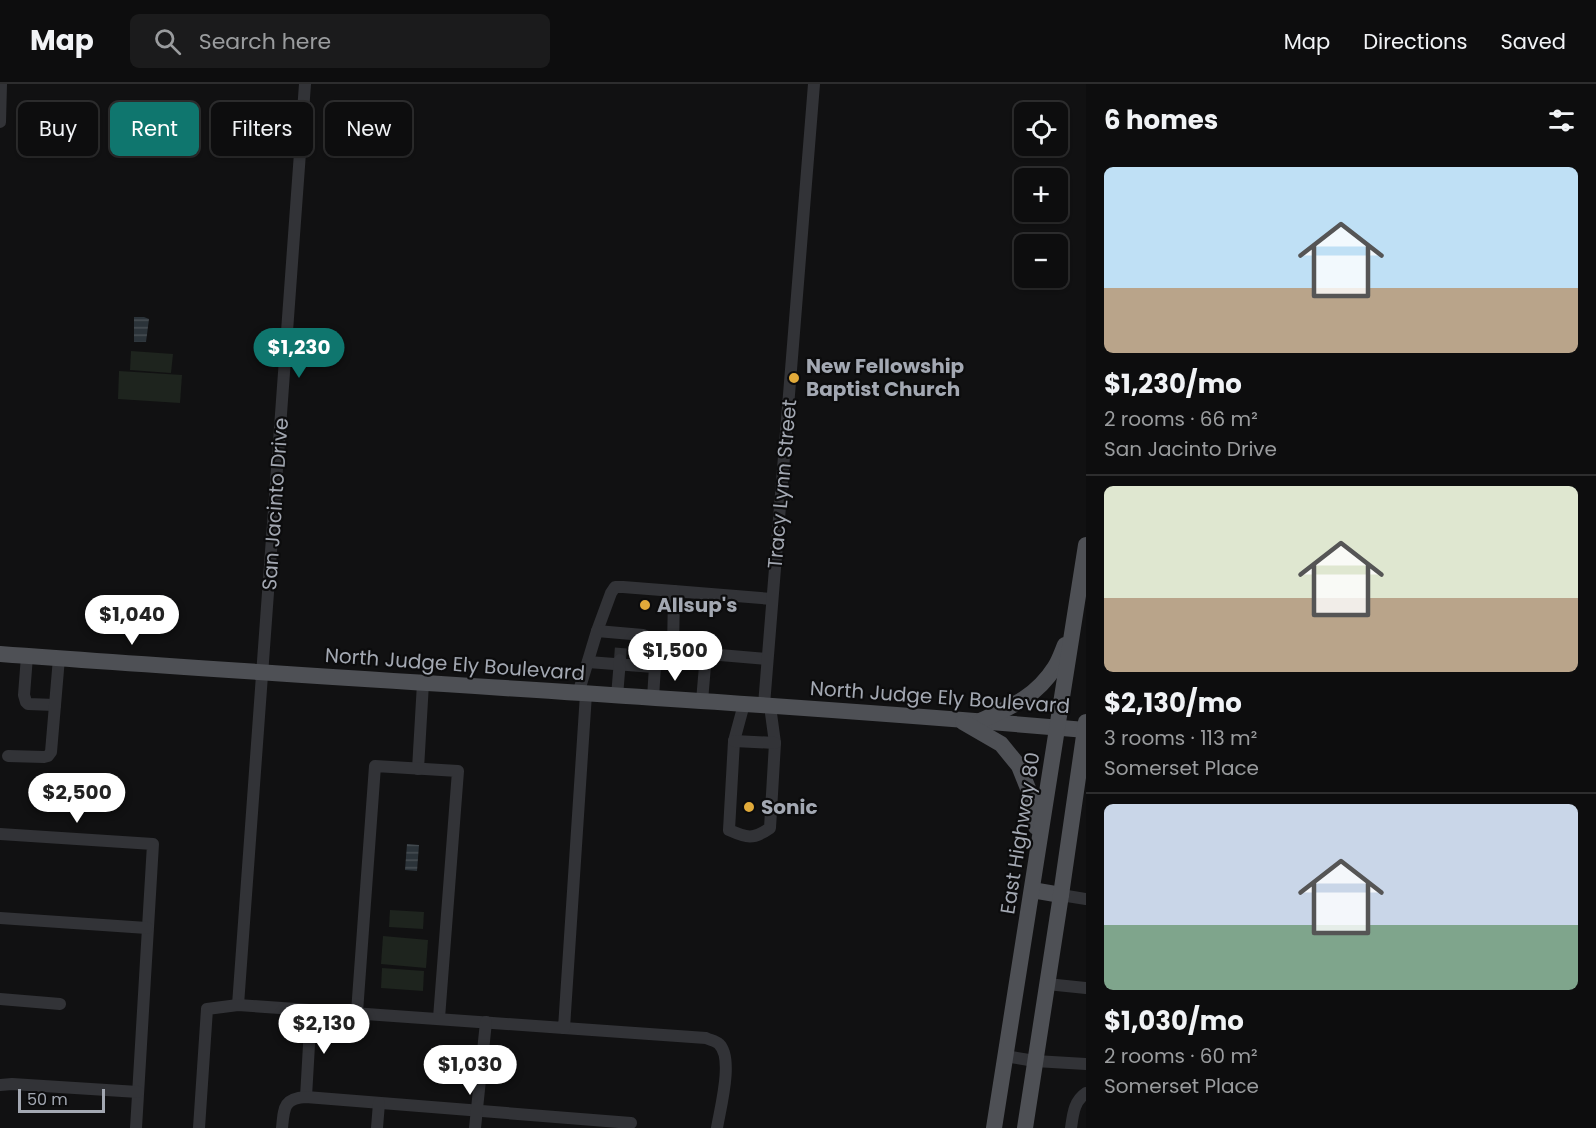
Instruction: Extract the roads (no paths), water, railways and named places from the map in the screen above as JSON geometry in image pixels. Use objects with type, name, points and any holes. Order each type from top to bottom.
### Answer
[{"type":"main road","name":"East Highway 80","points":[[994,1128],[1086,545]]},
{"type":"main road","points":[[978,721],[1015,705],[1035,692],[1055,666],[1074,625]]},
{"type":"main road","name":"North Judge Ely Boulevard","points":[[0,654],[767,705],[1058,727],[1086,727]]},
{"type":"main road","points":[[960,720],[1001,744],[1019,766],[1033,801],[1039,849]]},
{"type":"main road","points":[[1025,1128],[1086,727]]},
{"type":"main road","points":[[1069,840],[1086,797]]},
{"type":"main road","points":[[1032,891],[1061,896]]},
{"type":"street","points":[[0,122],[1,84]]},
{"type":"street","name":"San Jacinto Drive","points":[[238,1005],[305,84]]},
{"type":"street","name":"Tracy Lynn Street","points":[[734,741],[729,830],[746,838],[758,836],[770,828],[775,743],[767,705],[767,659],[814,84]]},
{"type":"street","points":[[564,1028],[582,694],[588,662],[611,592],[615,587],[623,587],[772,599]]},
{"type":"street","points":[[673,651],[674,591]]},
{"type":"street","points":[[597,631],[621,640],[643,635],[650,638],[656,651],[653,698]]},
{"type":"street","points":[[656,651],[767,659]]},
{"type":"street","points":[[702,701],[706,654]]},
{"type":"street","points":[[27,656],[24,695],[26,702],[55,705]]},
{"type":"street","points":[[8,756],[35,758],[48,756],[51,752],[59,658]]},
{"type":"street","points":[[588,662],[619,662],[654,667]]},
{"type":"street","points":[[617,696],[619,662]]},
{"type":"street","points":[[418,769],[423,683]]},
{"type":"street","points":[[744,704],[734,741],[775,743]]},
{"type":"street","points":[[357,1012],[375,766],[458,771],[439,1018]]},
{"type":"street","points":[[0,834],[153,844],[136,1128]]},
{"type":"street","points":[[1061,896],[1086,899]]},
{"type":"street","points":[[0,918],[147,928]]},
{"type":"street","points":[[1047,984],[1086,988]]},
{"type":"street","points":[[0,999],[60,1004]]},
{"type":"street","points":[[199,1128],[207,1010],[238,1005],[706,1038],[719,1043],[725,1053],[727,1066],[717,1128]]},
{"type":"street","points":[[306,1097],[311,1010]]},
{"type":"street","points":[[476,1128],[486,1022]]},
{"type":"street","points":[[1005,1056],[1035,1061],[1086,1064]]},
{"type":"street","points":[[0,1085],[138,1092]]},
{"type":"street","points":[[282,1128],[284,1108],[288,1102],[297,1097],[631,1123]]},
{"type":"street","points":[[1071,1128],[1073,1109],[1084,1098]]},
{"type":"street","points":[[377,1128],[379,1103]]},
{"type":"tunnel","points":[[620,660],[621,646]]},
{"type":"place","name":"New Fellowship Baptist Church","points":[[794,378]]},
{"type":"place","name":"Allsup's","points":[[645,605]]},
{"type":"place","name":"Sonic","points":[[749,807]]}]
